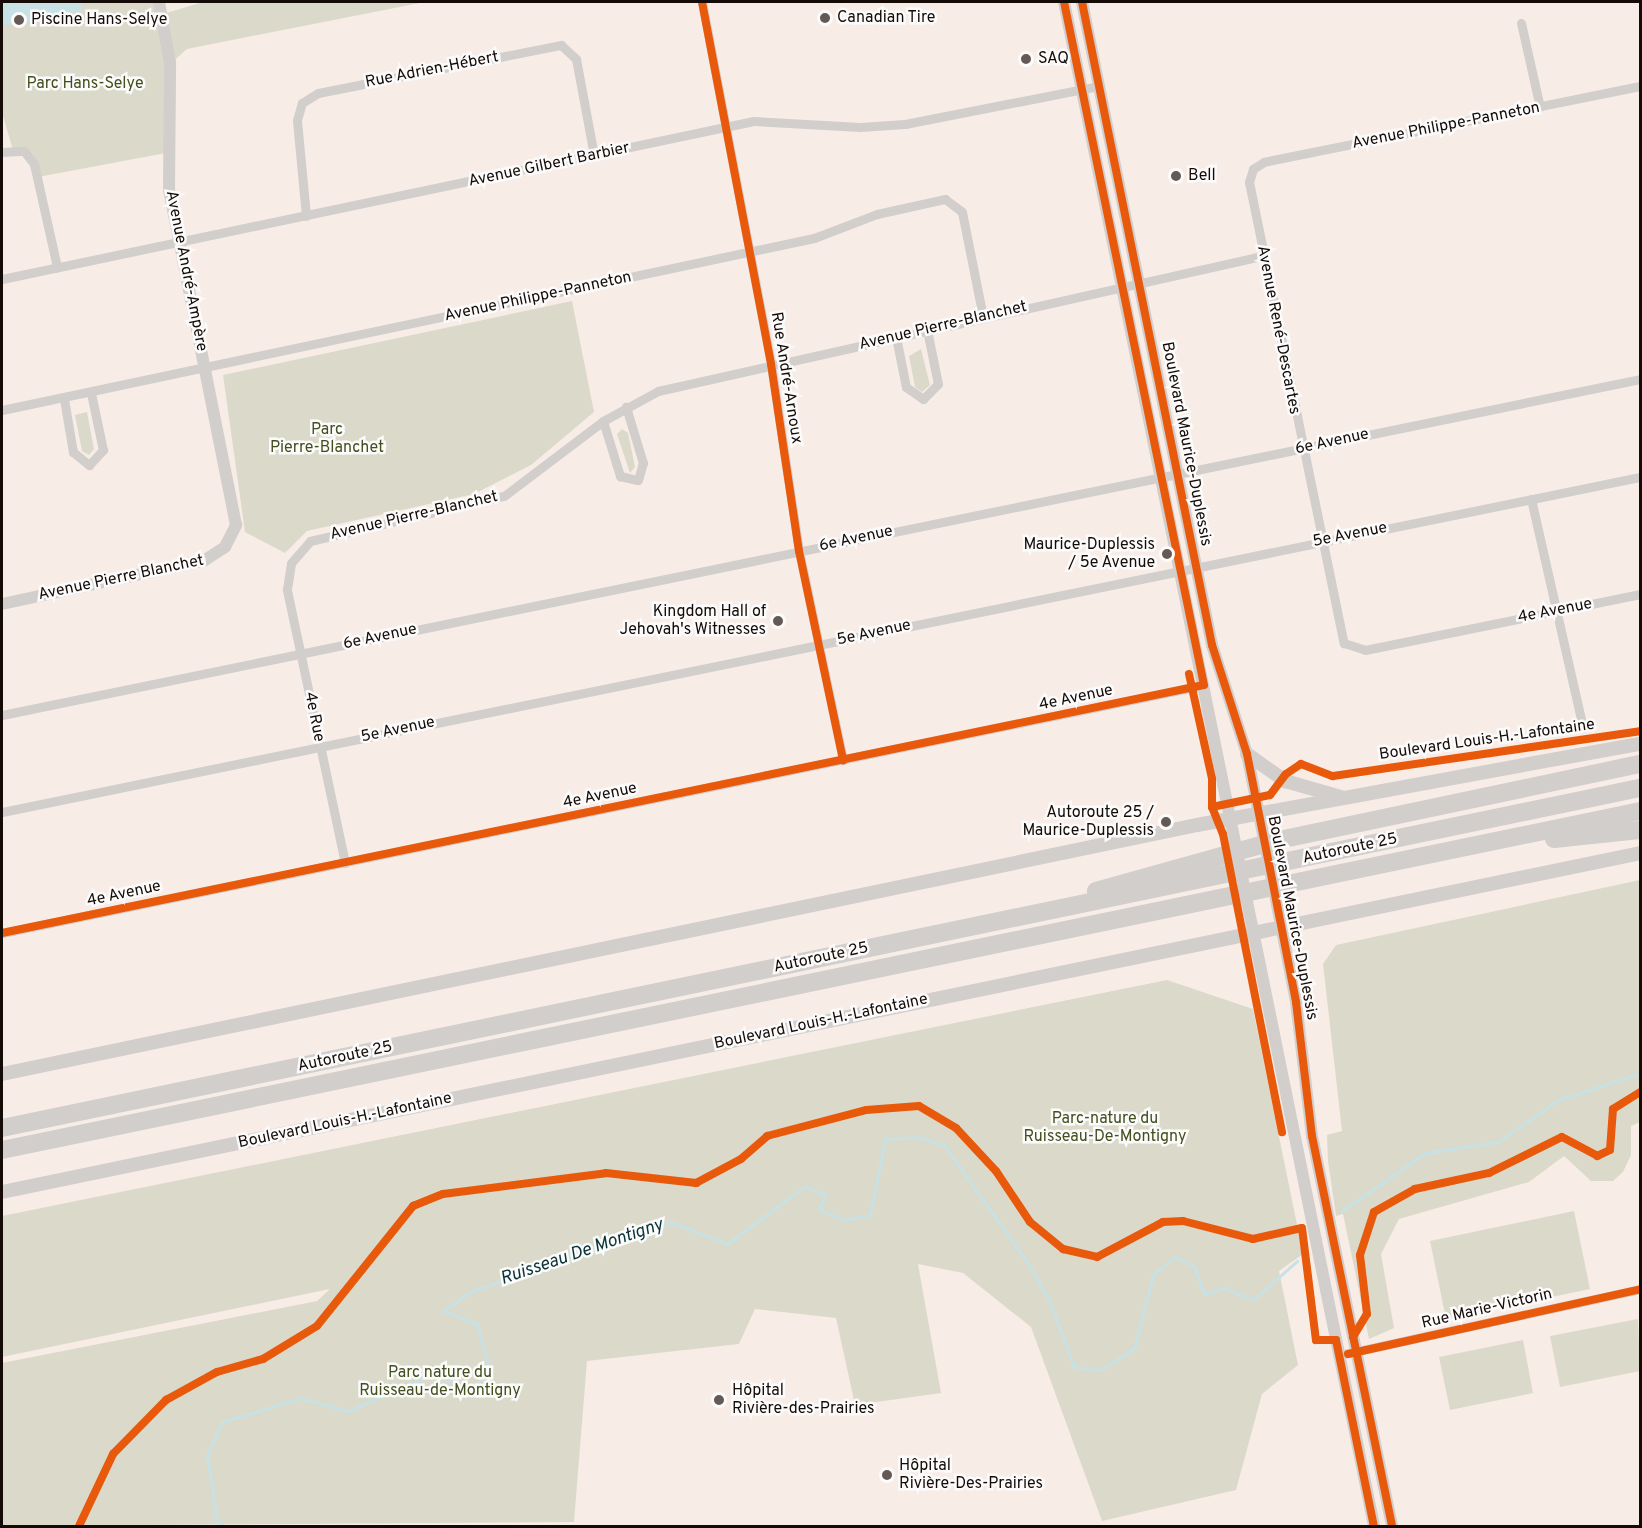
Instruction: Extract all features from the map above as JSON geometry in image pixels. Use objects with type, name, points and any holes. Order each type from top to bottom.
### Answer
[{"type":"highway","points":[[1026,915],[1213,856],[1641,764]]},
{"type":"highway","name":"Autoroute 25","points":[[2,1128],[1641,788]]},
{"type":"highway","name":"Autoroute 25","points":[[2,1150],[1641,811]]},
{"type":"highway","points":[[1466,847],[1641,831]]},
{"type":"main road","name":"Boulevard Louis-H.-Lafontaine","points":[[2,1074],[1258,813],[1641,744]]},
{"type":"main road","points":[[1246,754],[1285,781],[1343,797]]},
{"type":"main road","name":"Boulevard Louis-H.-Lafontaine","points":[[2,1192],[1641,853]]},
{"type":"street","name":"Avenue André-Ampère","points":[[159,2],[170,63],[169,190],[235,510],[232,538]]},
{"type":"street","name":"Rue André-Arnoux","points":[[702,2],[771,364],[799,551],[843,760]]},
{"type":"street","name":"Boulevard Maurice-Duplessis","points":[[1064,2],[1374,1527]]},
{"type":"street","name":"Boulevard Maurice-Duplessis","points":[[1082,2],[1212,645],[1246,754],[1282,927],[1312,1136],[1392,1527]]},
{"type":"street","points":[[1521,23],[1539,107]]},
{"type":"street","name":"Rue Adrien-Hébert","points":[[306,216],[298,111],[309,97],[329,91],[561,45],[576,59],[594,155]]},
{"type":"street","name":"Avenue Gilbert Barbier","points":[[2,279],[726,128],[780,119],[860,128],[905,124],[1099,86]]},
{"type":"street","name":"Avenue Philippe-Panneton","points":[[1252,169],[1641,86]]},
{"type":"street","points":[[2,152],[24,151],[34,164],[57,267]]},
{"type":"street","name":"Avenue René-Descartes","points":[[1252,169],[1249,182],[1262,256],[1340,635],[1350,648],[1365,650]]},
{"type":"street","name":"Avenue Philippe-Panneton","points":[[2,410],[64,399],[205,366],[814,238],[877,214],[953,201],[962,212],[982,316]]},
{"type":"street","name":"Avenue Pierre-Blanchet","points":[[288,572],[302,547],[319,538],[504,496],[603,421],[658,391],[982,316],[1262,256]]},
{"type":"street","points":[[896,337],[906,387],[923,399],[938,384],[927,330]]},
{"type":"street","name":"6e Avenue","points":[[2,715],[1641,379]]},
{"type":"street","points":[[64,399],[74,452],[89,465],[103,450],[91,393]]},
{"type":"street","points":[[603,421],[620,476],[638,480],[643,463],[627,407]]},
{"type":"street","name":"5e Avenue","points":[[2,812],[1641,477]]},
{"type":"street","points":[[1531,499],[1583,728]]},
{"type":"street","name":"Avenue Pierre Blanchet","points":[[2,604],[205,560],[218,556],[232,538]]},
{"type":"street","name":"4e Rue","points":[[288,572],[301,653],[345,862]]},
{"type":"street","name":"4e Avenue","points":[[1365,650],[1641,594]]},
{"type":"street","name":"4e Avenue","points":[[2,933],[1204,685]]},
{"type":"street","name":"Rue Marie-Victorin","points":[[1340,1355],[1641,1289]]},
{"type":"green space","name":"Parc Hans-Selye","points":[[2,2],[159,2],[163,14],[203,2],[425,2],[187,49],[170,64],[166,153],[38,177],[30,156],[13,150],[2,113]]},
{"type":"green space","name":"Parc Pierre-Blanchet","points":[[572,301],[594,412],[531,465],[474,494],[307,531],[285,553],[245,532],[223,375]]},
{"type":"green space","points":[[921,349],[930,385],[922,392],[915,387],[909,356]]},
{"type":"green space","points":[[87,412],[94,449],[89,455],[82,451],[75,415]]},
{"type":"green space","points":[[622,429],[628,433],[635,467],[630,473],[617,434]]},
{"type":"green space","points":[[1640,880],[1640,1122],[1631,1126],[1631,1155],[1623,1172],[1613,1181],[1591,1181],[1564,1156],[1529,1182],[1399,1219],[1381,1254],[1394,1328],[1369,1339],[1343,1214],[1336,1216],[1328,1161],[1327,1135],[1342,1131],[1323,964],[1336,945]]},
{"type":"green space","name":"Parc nature du Ruisseau-de-Montigny","points":[[1167,980],[1253,1009],[1303,1254],[1279,1271],[1298,1365],[1262,1394],[1236,1490],[1102,1521],[1031,1327],[963,1273],[918,1264],[941,1393],[855,1405],[836,1318],[755,1309],[739,1344],[587,1361],[574,1522],[2,1526],[2,1363],[317,1301],[330,1289],[2,1357],[2,1216]]},
{"type":"green space","points":[[1574,1211],[1590,1289],[1446,1319],[1430,1241]]},
{"type":"green space","points":[[1638,1319],[1640,1371],[1560,1387],[1550,1336]]},
{"type":"green space","points":[[1523,1340],[1533,1393],[1450,1410],[1439,1357]]},
{"type":"water","name":"Piscine Hans-Selye","points":[[2,2],[81,2],[83,10],[4,26]]},
{"type":"waterway","name":"Ruisseau De Montigny","points":[[1640,928],[1640,935]]},
{"type":"waterway","name":"Ruisseau De Montigny","points":[[1342,1211],[1425,1153],[1498,1142],[1558,1100],[1640,1073]]},
{"type":"waterway","name":"Ruisseau De Montigny","points":[[223,1526],[217,1521],[207,1456],[222,1422],[301,1398],[348,1411],[433,1374],[475,1390],[488,1364],[477,1324],[443,1311],[470,1292],[671,1222],[727,1244],[805,1186],[825,1195],[819,1209],[844,1220],[870,1215],[885,1139],[919,1137],[944,1145],[1028,1263],[1050,1302],[1074,1367],[1100,1370],[1134,1349],[1153,1275],[1175,1257],[1194,1266],[1204,1294],[1224,1288],[1253,1300],[1297,1261]]},
{"type":"cycle path","points":[[702,2],[771,364],[799,551],[843,760]]},
{"type":"cycle path","points":[[2,933],[1204,685],[1064,2]]},
{"type":"cycle path","points":[[1082,2],[1212,645],[1247,754],[1296,1002],[1312,1136],[1392,1526]]},
{"type":"cycle path","points":[[1189,674],[1212,779],[1212,807],[1223,834],[1282,1132]]},
{"type":"cycle path","points":[[1212,807],[1270,795],[1286,774],[1301,764],[1333,776],[1640,731]]},
{"type":"cycle path","points":[[1353,1337],[1367,1314],[1360,1255],[1374,1212],[1415,1189],[1489,1173],[1562,1137],[1597,1156],[1610,1150],[1613,1109],[1640,1092]]},
{"type":"cycle path","points":[[79,1526],[113,1454],[166,1400],[217,1372],[263,1359],[317,1326],[413,1206],[443,1194],[606,1173],[696,1183],[741,1159],[767,1136],[866,1110],[919,1106],[956,1128],[996,1171],[1030,1222],[1063,1249],[1097,1257],[1163,1222],[1183,1221],[1253,1239],[1302,1228],[1316,1340],[1336,1340],[1374,1526]]},
{"type":"cycle path","points":[[1348,1354],[1640,1289]]},
{"type":"place","name":"Canadian Tire","points":[[825,18]]},
{"type":"place","name":"Piscine Hans-Selye","points":[[19,20]]},
{"type":"place","name":"SAQ","points":[[1026,59]]},
{"type":"place","name":"Bell","points":[[1176,176]]},
{"type":"place","name":"Maurice-Duplessis / 5e Avenue","points":[[1167,554]]},
{"type":"place","name":"Kingdom Hall of Jehovah's Witnesses","points":[[778,621]]},
{"type":"place","name":"Autoroute 25 / Maurice-Duplessis","points":[[1166,822]]},
{"type":"place","name":"Hôpital Rivière-des-Prairies","points":[[719,1400]]},
{"type":"place","name":"Hôpital Rivière-Des-Prairies","points":[[887,1475]]},
{"type":"park label","name":"Parc-nature du Ruisseau-De-Montigny","points":[[1105,1128]]}]
